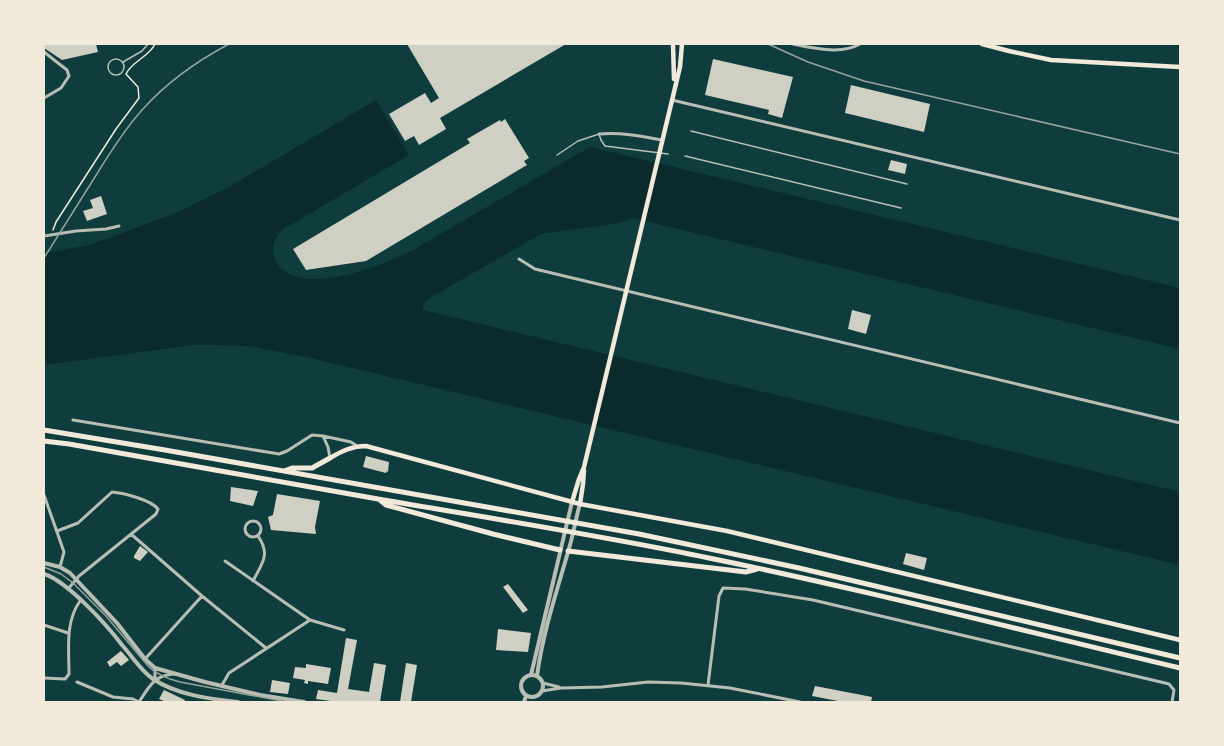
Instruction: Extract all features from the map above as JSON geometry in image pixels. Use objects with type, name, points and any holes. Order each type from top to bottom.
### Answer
[{"type":"highway","points":[[44,430],[639,534],[750,557],[1180,658]]},
{"type":"highway","points":[[44,441],[638,544],[759,568],[1180,668]]},
{"type":"highway","points":[[284,471],[292,468],[312,468],[330,458]]},
{"type":"highway","points":[[378,499],[386,505],[560,550]]},
{"type":"highway","points":[[568,551],[747,572],[759,568]]},
{"type":"main road","points":[[572,502],[584,467],[672,100],[673,44]]},
{"type":"main road","points":[[673,93],[681,62],[682,44]]},
{"type":"main road","points":[[982,44],[1051,60],[1180,67]]},
{"type":"main road","points":[[330,458],[342,451],[357,446],[366,446],[580,504],[727,531],[1180,640]]},
{"type":"main road","points":[[580,504],[584,484],[584,467]]},
{"type":"street","points":[[793,44],[812,48],[843,49],[860,44]]},
{"type":"street","points":[[44,52],[67,70],[69,75],[61,88],[44,98]]},
{"type":"street","points":[[672,100],[1180,220]]},
{"type":"street","points":[[599,134],[625,134],[663,140]]},
{"type":"street","points":[[44,236],[119,226]]},
{"type":"street","points":[[519,259],[535,269],[1180,423]]},
{"type":"street","points":[[73,420],[279,454],[312,435],[351,442],[357,446]]},
{"type":"street","points":[[323,436],[330,458]]},
{"type":"street","points":[[57,531],[78,523],[112,492],[155,504],[158,509],[156,514],[68,589]]},
{"type":"street","points":[[44,495],[64,552],[60,567]]},
{"type":"street","points":[[531,675],[572,502]]},
{"type":"street","points":[[537,676],[542,648],[580,504]]},
{"type":"street","points":[[254,521],[258,523],[261,530],[258,536],[248,536],[245,531],[247,524],[254,521]]},
{"type":"street","points":[[131,534],[266,648]]},
{"type":"street","points":[[253,581],[266,552],[258,536]]},
{"type":"street","points":[[560,550],[568,551]]},
{"type":"street","points":[[225,561],[310,620],[344,630]]},
{"type":"street","points":[[44,563],[60,567],[70,573],[117,623],[154,668],[260,695],[304,702]]},
{"type":"street","points":[[44,574],[68,589],[101,619],[141,669],[154,680],[180,691],[222,701],[238,702]]},
{"type":"street","points":[[708,685],[718,596],[723,588],[745,589],[813,600],[1165,683],[1172,687],[1172,702]]},
{"type":"street","points":[[145,659],[202,596]]},
{"type":"street","points":[[44,678],[65,679],[68,677],[68,633],[70,622],[80,601]]},
{"type":"street","points":[[222,686],[229,673],[310,620]]},
{"type":"street","points":[[44,626],[68,633]]},
{"type":"street","points":[[154,668],[154,680]]},
{"type":"street","points":[[77,682],[114,697],[139,702],[154,680],[174,674]]},
{"type":"street","points":[[543,683],[542,691],[533,700],[522,691],[521,685],[525,678],[531,675],[537,676],[543,683],[561,688]]},
{"type":"street","points":[[542,691],[648,682],[681,683],[708,685],[800,702]]},
{"type":"street","points":[[524,702],[526,696]]},
{"type":"lane","points":[[122,63],[142,51],[148,44]]},
{"type":"lane","points":[[118,60],[122,63],[123,70],[118,75],[108,70],[108,64],[111,61],[118,60]]},
{"type":"lane","points":[[691,131],[907,184]]},
{"type":"lane","points":[[557,155],[578,141],[599,134],[605,146],[668,154]]},
{"type":"lane","points":[[685,156],[901,208]]},
{"type":"path","points":[[52,235],[56,222],[116,129],[140,98],[138,87],[126,74],[128,69],[152,50],[155,44]]},
{"type":"water","points":[[376,100],[409,155],[282,230],[275,241],[273,252],[275,260],[286,272],[301,278],[320,279],[362,271],[382,264],[413,250],[590,147],[1180,288],[1180,349],[632,218],[619,223],[541,234],[428,299],[423,304],[423,310],[1180,492],[1180,565],[302,356],[247,346],[193,345],[44,365],[44,322],[47,321],[44,319],[44,253],[85,246],[178,212],[229,187]]},
{"type":"building","points":[[44,44],[96,44],[98,52],[62,60],[44,48]]},
{"type":"building","points":[[407,44],[566,44],[440,118],[446,129],[419,145],[414,136],[405,141],[389,114],[425,93],[431,103],[439,98]]},
{"type":"building","points":[[713,59],[793,77],[782,118],[768,114],[769,110],[705,95]]},
{"type":"building","points":[[851,85],[930,104],[924,132],[845,113]]},
{"type":"building","points":[[505,119],[529,158],[524,161],[527,165],[366,261],[306,270],[293,249],[470,143],[467,139]]},
{"type":"building","points":[[891,160],[907,164],[905,174],[888,170]]},
{"type":"building","points":[[101,196],[107,214],[87,221],[83,211],[93,208],[90,200]]},
{"type":"building","points":[[852,310],[871,315],[866,334],[848,329]]},
{"type":"building","points":[[366,456],[389,462],[388,472],[363,467]]},
{"type":"building","points":[[231,487],[258,491],[253,506],[230,501]]},
{"type":"building","points":[[277,494],[320,501],[315,527],[316,534],[271,530],[268,517],[273,515]]},
{"type":"building","points":[[140,546],[148,552],[140,561],[134,556]]},
{"type":"building","points":[[906,553],[927,558],[924,570],[903,564]]},
{"type":"building","points":[[508,584],[528,610],[523,613],[503,587]]},
{"type":"building","points":[[498,629],[531,633],[528,652],[496,650]]},
{"type":"building","points":[[346,638],[357,640],[348,689],[369,692],[374,663],[386,665],[380,702],[338,702],[316,699],[318,690],[337,693]]},
{"type":"building","points":[[121,651],[129,660],[121,666],[117,662],[110,667],[107,662]]},
{"type":"building","points":[[406,663],[417,665],[411,702],[400,702]]},
{"type":"building","points":[[306,664],[331,668],[328,684],[308,681],[308,684],[304,683],[305,680],[293,678],[295,667],[306,668]]},
{"type":"building","points":[[272,680],[290,683],[288,694],[270,692]]},
{"type":"building","points":[[815,686],[872,697],[871,702],[843,702],[812,696]]},
{"type":"building","points":[[164,690],[185,700],[184,702],[166,702],[159,699]]},
{"type":"tram line","points":[[44,567],[61,574],[73,583],[106,616],[148,666],[159,674],[180,682],[287,702]]},
{"type":"railway","points":[[44,258],[111,151],[142,110],[182,73],[229,44]]},
{"type":"railway","points":[[768,44],[808,62],[864,81],[1180,154]]}]
